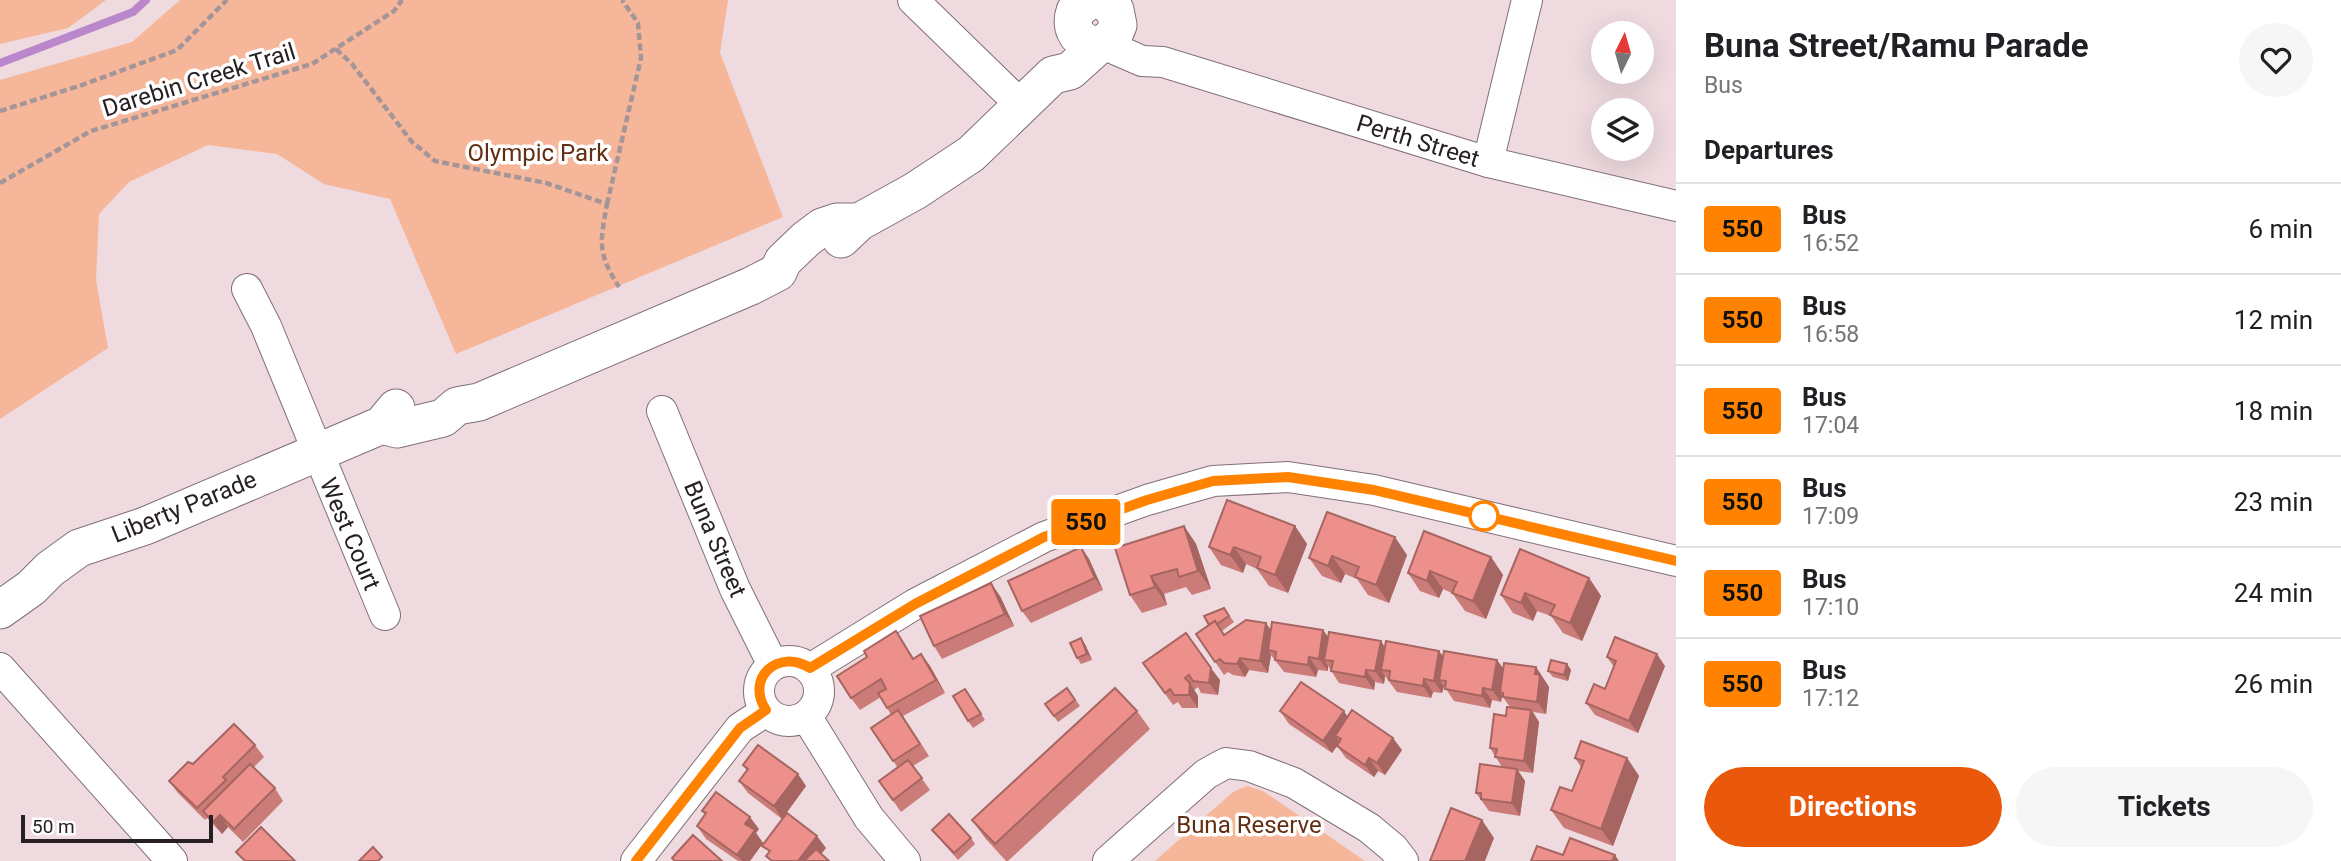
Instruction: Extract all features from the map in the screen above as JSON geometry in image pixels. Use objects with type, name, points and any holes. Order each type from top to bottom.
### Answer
[{"type":"street","points":[[913,0],[1023,107]]},
{"type":"street","points":[[1488,162],[1527,0]]},
{"type":"street","name":"Liberty Parade","points":[[0,610],[79,548],[145,526],[382,425],[394,409],[441,401],[457,406],[479,402],[778,272],[783,261],[822,228],[838,222],[859,222],[894,204],[954,166],[995,134],[1053,75],[1070,71],[1102,17]]},
{"type":"street","name":"Perth Street","points":[[1102,17],[1163,62],[1488,162],[1676,206]]},
{"type":"street","name":"West Court","points":[[247,289],[265,326],[384,615]]},
{"type":"street","name":"Buna Street","points":[[662,411],[735,589],[773,665]]},
{"type":"street","points":[[810,668],[915,604],[1044,537],[1147,500],[1213,481],[1288,477],[1374,490],[1676,561]]},
{"type":"street","points":[[792,661],[810,668],[816,676],[820,693],[813,710],[806,716],[790,721],[781,720],[766,710],[759,691],[765,672],[773,665],[792,661]]},
{"type":"street","points":[[0,668],[172,861]]},
{"type":"street","points":[[636,861],[740,728],[766,710]]},
{"type":"street","points":[[806,716],[869,818],[905,861]]},
{"type":"street","points":[[1108,861],[1206,774],[1226,763],[1249,766],[1294,783],[1369,828],[1404,861]]},
{"type":"path","points":[[0,111],[82,85],[177,50],[227,0]]},
{"type":"path","name":"Darebin Creek Trail","points":[[0,183],[91,131],[312,64],[394,11],[402,0]]},
{"type":"path","points":[[619,287],[604,263],[600,242],[641,58],[638,23],[622,0]]},
{"type":"path","points":[[336,49],[352,64],[412,142],[435,161],[545,183],[607,204]]},
{"type":"green space","points":[[0,0],[106,0],[68,28],[0,44]]},
{"type":"green space","name":"Olympic Park","points":[[180,0],[728,0],[720,53],[783,217],[456,354],[390,199],[324,184],[277,154],[208,145],[129,182],[99,214],[96,280],[108,348],[0,419],[0,80],[132,42]]},
{"type":"green space","name":"Buna Reserve","points":[[1247,786],[1263,791],[1365,861],[1155,861],[1233,792]]},
{"type":"building","points":[[1227,500],[1295,526],[1275,575],[1257,568],[1261,557],[1234,547],[1230,555],[1209,547]]},
{"type":"building","points":[[1327,512],[1395,537],[1376,585],[1355,577],[1359,567],[1332,556],[1328,566],[1309,558]]},
{"type":"building","points":[[1184,526],[1198,571],[1179,577],[1177,569],[1151,576],[1155,587],[1130,595],[1115,548]]},
{"type":"building","points":[[1424,531],[1491,557],[1473,601],[1452,593],[1457,582],[1430,571],[1427,581],[1408,573]]},
{"type":"building","points":[[1081,547],[1095,578],[1022,611],[1008,581]]},
{"type":"building","points":[[1520,549],[1589,578],[1570,623],[1550,615],[1555,605],[1525,593],[1521,603],[1501,595]]},
{"type":"building","points":[[991,583],[1005,614],[934,646],[920,616]]},
{"type":"building","points":[[1224,608],[1229,616],[1217,624],[1215,621],[1209,625],[1204,616]]},
{"type":"building","points":[[1246,620],[1266,623],[1260,661],[1240,658],[1237,664],[1224,663],[1220,659],[1215,662],[1196,634],[1215,621],[1224,635]]},
{"type":"building","points":[[1272,622],[1323,630],[1319,659],[1309,657],[1308,665],[1275,660],[1276,652],[1268,650]]},
{"type":"building","points":[[896,631],[913,659],[921,654],[936,680],[887,708],[878,693],[886,689],[881,679],[851,698],[837,676],[867,657],[864,651]]},
{"type":"building","points":[[1329,632],[1381,641],[1375,671],[1366,670],[1365,677],[1331,671],[1333,661],[1324,660]]},
{"type":"building","points":[[1186,633],[1211,668],[1209,683],[1193,681],[1189,675],[1185,678],[1190,683],[1189,695],[1174,695],[1170,689],[1165,693],[1143,663]]},
{"type":"building","points":[[1615,637],[1657,654],[1629,721],[1586,703],[1594,684],[1605,689],[1616,661],[1607,657]]},
{"type":"building","points":[[1081,638],[1087,654],[1077,658],[1070,643]]},
{"type":"building","points":[[1386,641],[1439,651],[1434,681],[1424,679],[1423,686],[1389,680],[1390,671],[1381,670]]},
{"type":"building","points":[[1444,651],[1497,660],[1492,690],[1483,688],[1482,696],[1445,689],[1446,681],[1439,680]]},
{"type":"building","points":[[1551,660],[1567,664],[1564,675],[1548,671]]},
{"type":"building","points":[[1504,663],[1536,667],[1535,674],[1540,675],[1537,702],[1503,697],[1500,692]]},
{"type":"building","points":[[1301,682],[1344,711],[1323,741],[1280,711]]},
{"type":"building","points":[[1067,688],[1075,700],[1054,716],[1045,704]]},
{"type":"building","points":[[1115,688],[1137,711],[995,844],[972,820]]},
{"type":"building","points":[[965,689],[981,714],[968,721],[953,696]]},
{"type":"building","points":[[1507,707],[1531,710],[1524,761],[1495,757],[1497,749],[1490,748],[1494,714],[1506,716]]},
{"type":"building","points":[[898,710],[920,744],[893,761],[871,728]]},
{"type":"building","points":[[1352,710],[1393,738],[1377,763],[1369,758],[1365,765],[1337,746],[1341,739],[1335,736]]},
{"type":"building","points":[[234,724],[255,745],[223,777],[226,780],[197,808],[169,781],[188,762],[193,764]]},
{"type":"building","points":[[1581,741],[1627,758],[1601,829],[1551,810],[1560,787],[1572,791],[1584,761],[1575,758]]},
{"type":"building","points":[[758,745],[798,774],[774,806],[739,781],[748,769],[743,765]]},
{"type":"building","points":[[908,760],[922,778],[893,800],[879,781]]},
{"type":"building","points":[[250,764],[275,788],[234,829],[220,815],[213,822],[203,811]]},
{"type":"building","points":[[1480,764],[1517,769],[1512,803],[1481,799],[1481,793],[1476,793]]},
{"type":"building","points":[[716,792],[750,817],[745,824],[755,830],[737,855],[697,826],[706,813],[702,811]]},
{"type":"building","points":[[1451,808],[1482,820],[1465,861],[1430,861]]},
{"type":"building","points":[[787,813],[817,836],[798,861],[772,861],[766,856],[770,851],[762,846]]},
{"type":"building","points":[[949,814],[971,838],[954,853],[932,830]]},
{"type":"building","points":[[261,827],[295,861],[245,861],[236,852]]},
{"type":"building","points":[[693,835],[722,861],[675,861],[672,858]]},
{"type":"building","points":[[1570,838],[1615,855],[1612,861],[1531,861],[1537,846],[1563,855]]},
{"type":"building","points":[[373,847],[382,857],[378,861],[359,861]]},
{"type":"building","points":[[816,849],[829,861],[804,861]]},
{"type":"waterway","points":[[0,63],[133,12],[146,0]]},
{"type":"bus line","name":"550","points":[[636,861],[740,728],[766,710],[759,691],[765,672],[773,665],[792,661],[810,668],[915,604],[1044,537],[1147,500],[1213,481],[1288,477],[1374,490],[1676,561]]}]
